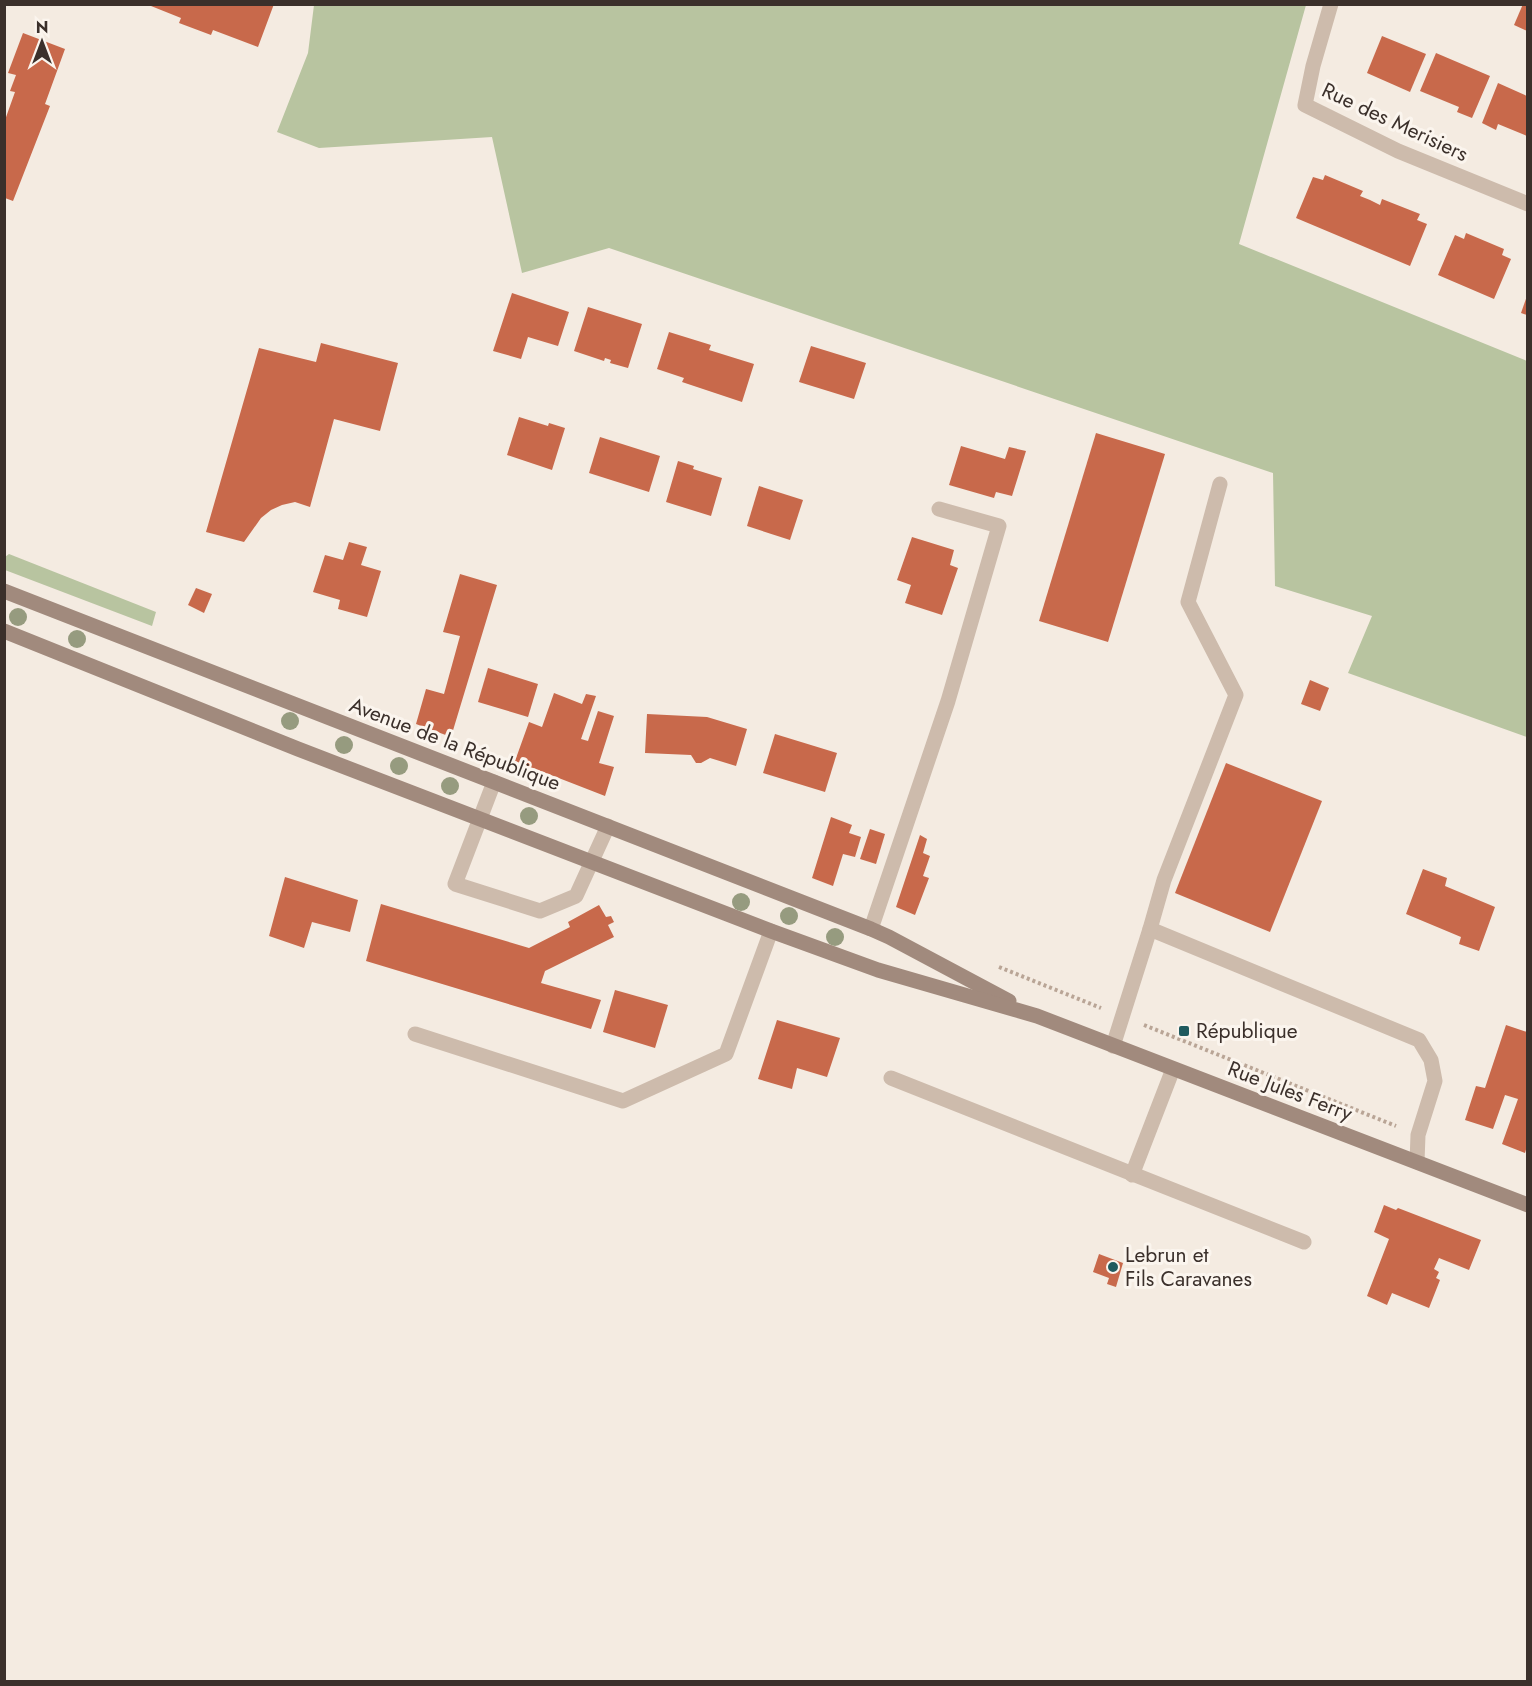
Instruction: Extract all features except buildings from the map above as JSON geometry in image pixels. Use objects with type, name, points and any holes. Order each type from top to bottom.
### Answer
[{"type":"main road","name":"Avenue de la République","points":[[4,591],[889,937]]},
{"type":"main road","points":[[4,631],[771,931]]},
{"type":"main road","name":"Rue Jules Ferry","points":[[771,931],[879,970],[1037,1016],[1527,1205]]},
{"type":"main road","name":"Rue Jules Ferry","points":[[889,937],[1037,1016]]},
{"type":"street","name":"Rue des Merisiers","points":[[1331,4],[1313,66],[1305,105],[1398,151],[1527,202]]},
{"type":"street","points":[[1113,1046],[1164,880],[1236,695],[1188,602],[1220,484]]},
{"type":"street","points":[[871,929],[948,701],[999,526],[939,509]]},
{"type":"street","points":[[495,782],[456,884],[540,911],[576,896],[608,826]]},
{"type":"street","points":[[1150,929],[1419,1040],[1431,1060],[1435,1081],[1419,1135],[1417,1162]]},
{"type":"street","points":[[414,1034],[623,1101],[726,1054],[771,931]]},
{"type":"street","points":[[1132,1175],[1173,1069]]},
{"type":"street","points":[[891,1078],[1304,1242]]},
{"type":"green space","points":[[314,5],[1306,5],[1239,244],[1527,361],[1527,737],[1348,673],[1372,616],[1275,586],[1273,473],[609,248],[522,273],[492,137],[319,148],[277,132],[308,53]]},
{"type":"green space","points":[[9,554],[156,612],[152,626],[5,570],[5,557]]},
{"type":"place","name":"République","points":[[1184,1031]]},
{"type":"place","name":"Lebrun et Fils Caravanes","points":[[1113,1267]]}]
